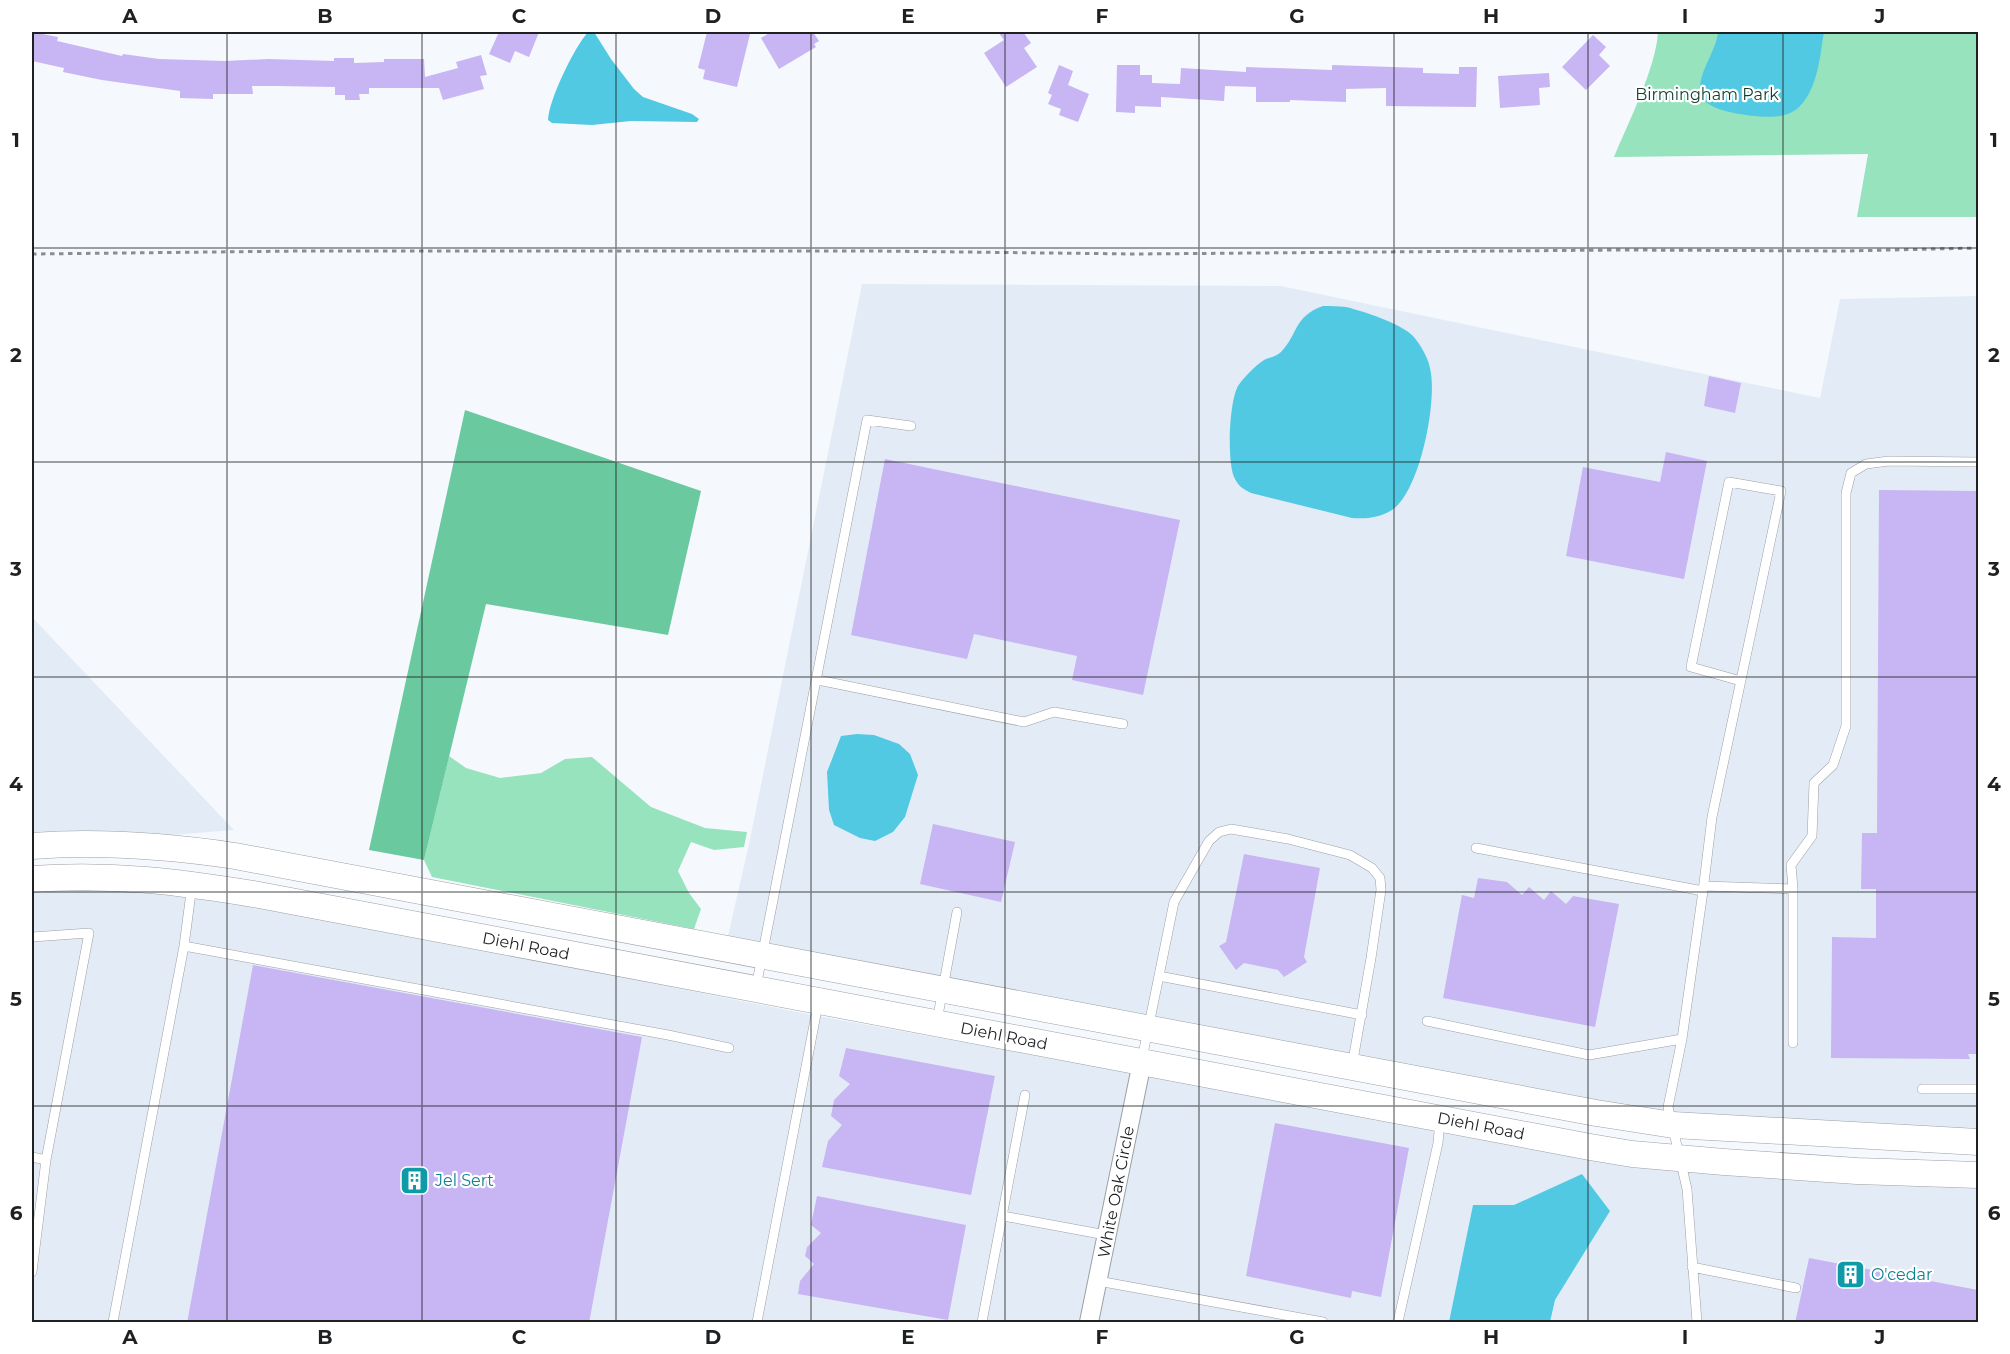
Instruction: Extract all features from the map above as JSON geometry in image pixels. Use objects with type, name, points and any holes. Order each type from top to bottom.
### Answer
[{"type":"street","name":"Diehl Road","points":[[32,846],[67,843],[111,844],[193,850],[1352,1068],[1672,1125],[1978,1142]]},
{"type":"street","name":"Diehl Road","points":[[32,879],[120,878],[193,884],[1590,1147],[1680,1159],[1857,1171],[1978,1176]]},
{"type":"street","name":"White Oak Circle","points":[[1089,1323],[1142,1062]]},
{"type":"lane","points":[[755,989],[818,680],[867,420],[911,426]]},
{"type":"lane","points":[[1793,1043],[1791,865],[1812,836],[1814,783],[1833,765],[1846,726],[1846,493],[1851,473],[1866,464],[1889,461],[1978,462]]},
{"type":"lane","points":[[1696,1323],[1687,1189],[1668,1107],[1682,1039],[1712,817],[1741,681],[1781,491],[1729,482],[1691,667],[1741,681]]},
{"type":"lane","points":[[818,680],[1024,722],[1054,712],[1123,723]]},
{"type":"lane","points":[[1142,1062],[1174,902],[1209,841],[1219,832],[1231,830],[1288,839],[1350,855],[1372,868],[1380,878],[1381,890],[1352,1068]]},
{"type":"lane","points":[[1476,848],[1704,889],[1793,889]]},
{"type":"lane","points":[[112,1323],[184,946],[193,884]]},
{"type":"lane","points":[[937,1023],[957,912]]},
{"type":"lane","points":[[32,938],[89,933],[46,1160],[32,1272]]},
{"type":"lane","points":[[184,946],[729,1048]]},
{"type":"lane","points":[[1159,976],[1362,1015]]},
{"type":"lane","points":[[757,1323],[818,1001]]},
{"type":"lane","points":[[1427,1021],[1589,1055],[1682,1039]]},
{"type":"lane","points":[[1922,1089],[1978,1089]]},
{"type":"lane","points":[[982,1323],[1025,1095]]},
{"type":"lane","points":[[1398,1323],[1438,1143],[1441,1118]]},
{"type":"lane","points":[[32,1157],[46,1160]]},
{"type":"lane","points":[[1003,1216],[1106,1235]]},
{"type":"lane","points":[[1692,1267],[1796,1288]]},
{"type":"lane","points":[[1098,1281],[1323,1323]]},
{"type":"path","points":[[32,254],[420,251],[1136,254],[1620,250],[1847,251],[1978,248]]},
{"type":"shaded area","points":[[862,284],[1281,286],[1820,398],[1840,299],[1978,296],[1978,1133],[1768,1122],[1608,1107],[727,940],[749,844]]},
{"type":"shaded area","points":[[32,617],[234,830],[172,835],[32,833]]},
{"type":"shaded area","points":[[32,889],[181,889],[807,1014],[1426,1126],[1978,1185],[1978,1322],[32,1322]]},
{"type":"green space","name":"Birmingham Park","points":[[1658,32],[1978,32],[1978,217],[1857,217],[1868,154],[1614,157],[1647,78]]},
{"type":"green space","points":[[465,410],[701,491],[668,635],[486,604],[424,860],[369,850]]},
{"type":"green space","points":[[449,756],[466,768],[500,778],[541,773],[565,759],[592,757],[651,807],[705,828],[747,832],[744,847],[714,850],[691,842],[678,871],[689,893],[701,909],[694,929],[432,877],[424,860]]},
{"type":"water","points":[[588,32],[594,32],[611,59],[643,97],[692,114],[699,119],[697,122],[631,121],[592,125],[552,123],[548,120],[549,111],[563,74]]},
{"type":"water","points":[[1718,32],[1824,32],[1814,81],[1806,99],[1794,111],[1772,117],[1722,110],[1703,100],[1700,85]]},
{"type":"water","points":[[1323,306],[1353,309],[1382,318],[1408,331],[1416,339],[1429,364],[1432,383],[1429,422],[1418,466],[1402,500],[1392,510],[1377,516],[1352,518],[1251,493],[1243,489],[1234,477],[1230,458],[1231,418],[1238,386],[1246,375],[1261,362],[1281,352],[1306,315]]},
{"type":"water","points":[[874,735],[899,744],[910,754],[918,775],[905,817],[893,832],[875,841],[860,838],[834,825],[829,810],[827,772],[841,736]]},
{"type":"water","points":[[1582,1174],[1610,1211],[1555,1300],[1550,1322],[1449,1322],[1473,1205],[1514,1205]]},
{"type":"building","points":[[32,32],[58,37],[57,41],[122,56],[123,54],[159,59],[334,61],[334,58],[354,58],[354,63],[384,62],[384,59],[424,59],[425,77],[458,68],[456,62],[481,55],[487,75],[480,76],[484,89],[443,100],[439,88],[369,88],[369,94],[359,94],[360,100],[345,100],[345,95],[335,95],[335,87],[278,86],[252,86],[253,94],[213,94],[213,99],[180,98],[180,91],[102,80],[63,72],[64,68],[32,61]]},
{"type":"building","points":[[499,32],[539,32],[529,57],[515,51],[510,63],[489,54]]},
{"type":"building","points":[[707,32],[750,34],[737,87],[703,79],[705,70],[698,68]]},
{"type":"building","points":[[771,32],[813,32],[819,41],[814,44],[816,47],[779,69],[761,38]]},
{"type":"building","points":[[998,32],[1023,32],[1031,43],[1024,48],[1037,67],[1006,87],[984,53],[1004,40]]},
{"type":"building","points":[[1593,35],[1606,47],[1599,55],[1610,66],[1586,90],[1562,67]]},
{"type":"building","points":[[1059,65],[1073,71],[1068,85],[1089,94],[1078,122],[1059,115],[1061,109],[1048,104],[1052,95],[1048,93]]},
{"type":"building","points":[[1117,65],[1140,65],[1140,75],[1152,75],[1152,83],[1180,84],[1181,68],[1246,72],[1246,67],[1332,70],[1332,65],[1423,68],[1423,73],[1459,74],[1459,67],[1477,67],[1476,107],[1386,106],[1386,88],[1346,89],[1346,102],[1290,100],[1290,102],[1256,102],[1256,87],[1225,86],[1224,101],[1161,97],[1161,107],[1135,106],[1135,113],[1116,112]]},
{"type":"building","points":[[1549,73],[1550,87],[1539,88],[1540,105],[1500,108],[1498,76]]},
{"type":"building","points":[[1709,376],[1741,383],[1735,413],[1704,406]]},
{"type":"building","points":[[1666,452],[1707,461],[1684,579],[1566,556],[1583,467],[1660,482]]},
{"type":"building","points":[[885,459],[1180,520],[1143,695],[1072,680],[1077,656],[974,634],[967,659],[851,635]]},
{"type":"building","points":[[1879,490],[1978,491],[1978,1054],[1968,1054],[1970,1059],[1831,1058],[1832,937],[1876,938],[1876,889],[1861,889],[1862,833],[1877,833]]},
{"type":"building","points":[[933,824],[1015,842],[1001,902],[920,884]]},
{"type":"building","points":[[1244,854],[1320,868],[1304,957],[1307,962],[1284,977],[1278,970],[1244,963],[1236,970],[1219,946],[1226,942]]},
{"type":"building","points":[[1478,878],[1507,882],[1522,895],[1529,887],[1544,900],[1551,891],[1566,904],[1573,896],[1619,904],[1595,1027],[1443,998],[1462,895],[1474,898]]},
{"type":"building","name":"Jel Sert","points":[[253,965],[642,1037],[589,1323],[187,1323]]},
{"type":"building","points":[[846,1048],[995,1076],[971,1195],[822,1167],[828,1141],[842,1125],[831,1116],[834,1100],[850,1084],[839,1076]]},
{"type":"building","points":[[1275,1123],[1409,1148],[1381,1297],[1352,1291],[1351,1298],[1246,1276]]},
{"type":"building","points":[[817,1196],[966,1225],[948,1320],[798,1294],[800,1281],[814,1264],[805,1256],[807,1247],[821,1233],[811,1225]]},
{"type":"building","name":"O'cedar","points":[[1809,1258],[1978,1290],[1978,1323],[1795,1323]]},
{"type":"place","name":"Jel Sert","points":[[414,1180]]},
{"type":"place","name":"O'cedar","points":[[1850,1274]]}]
